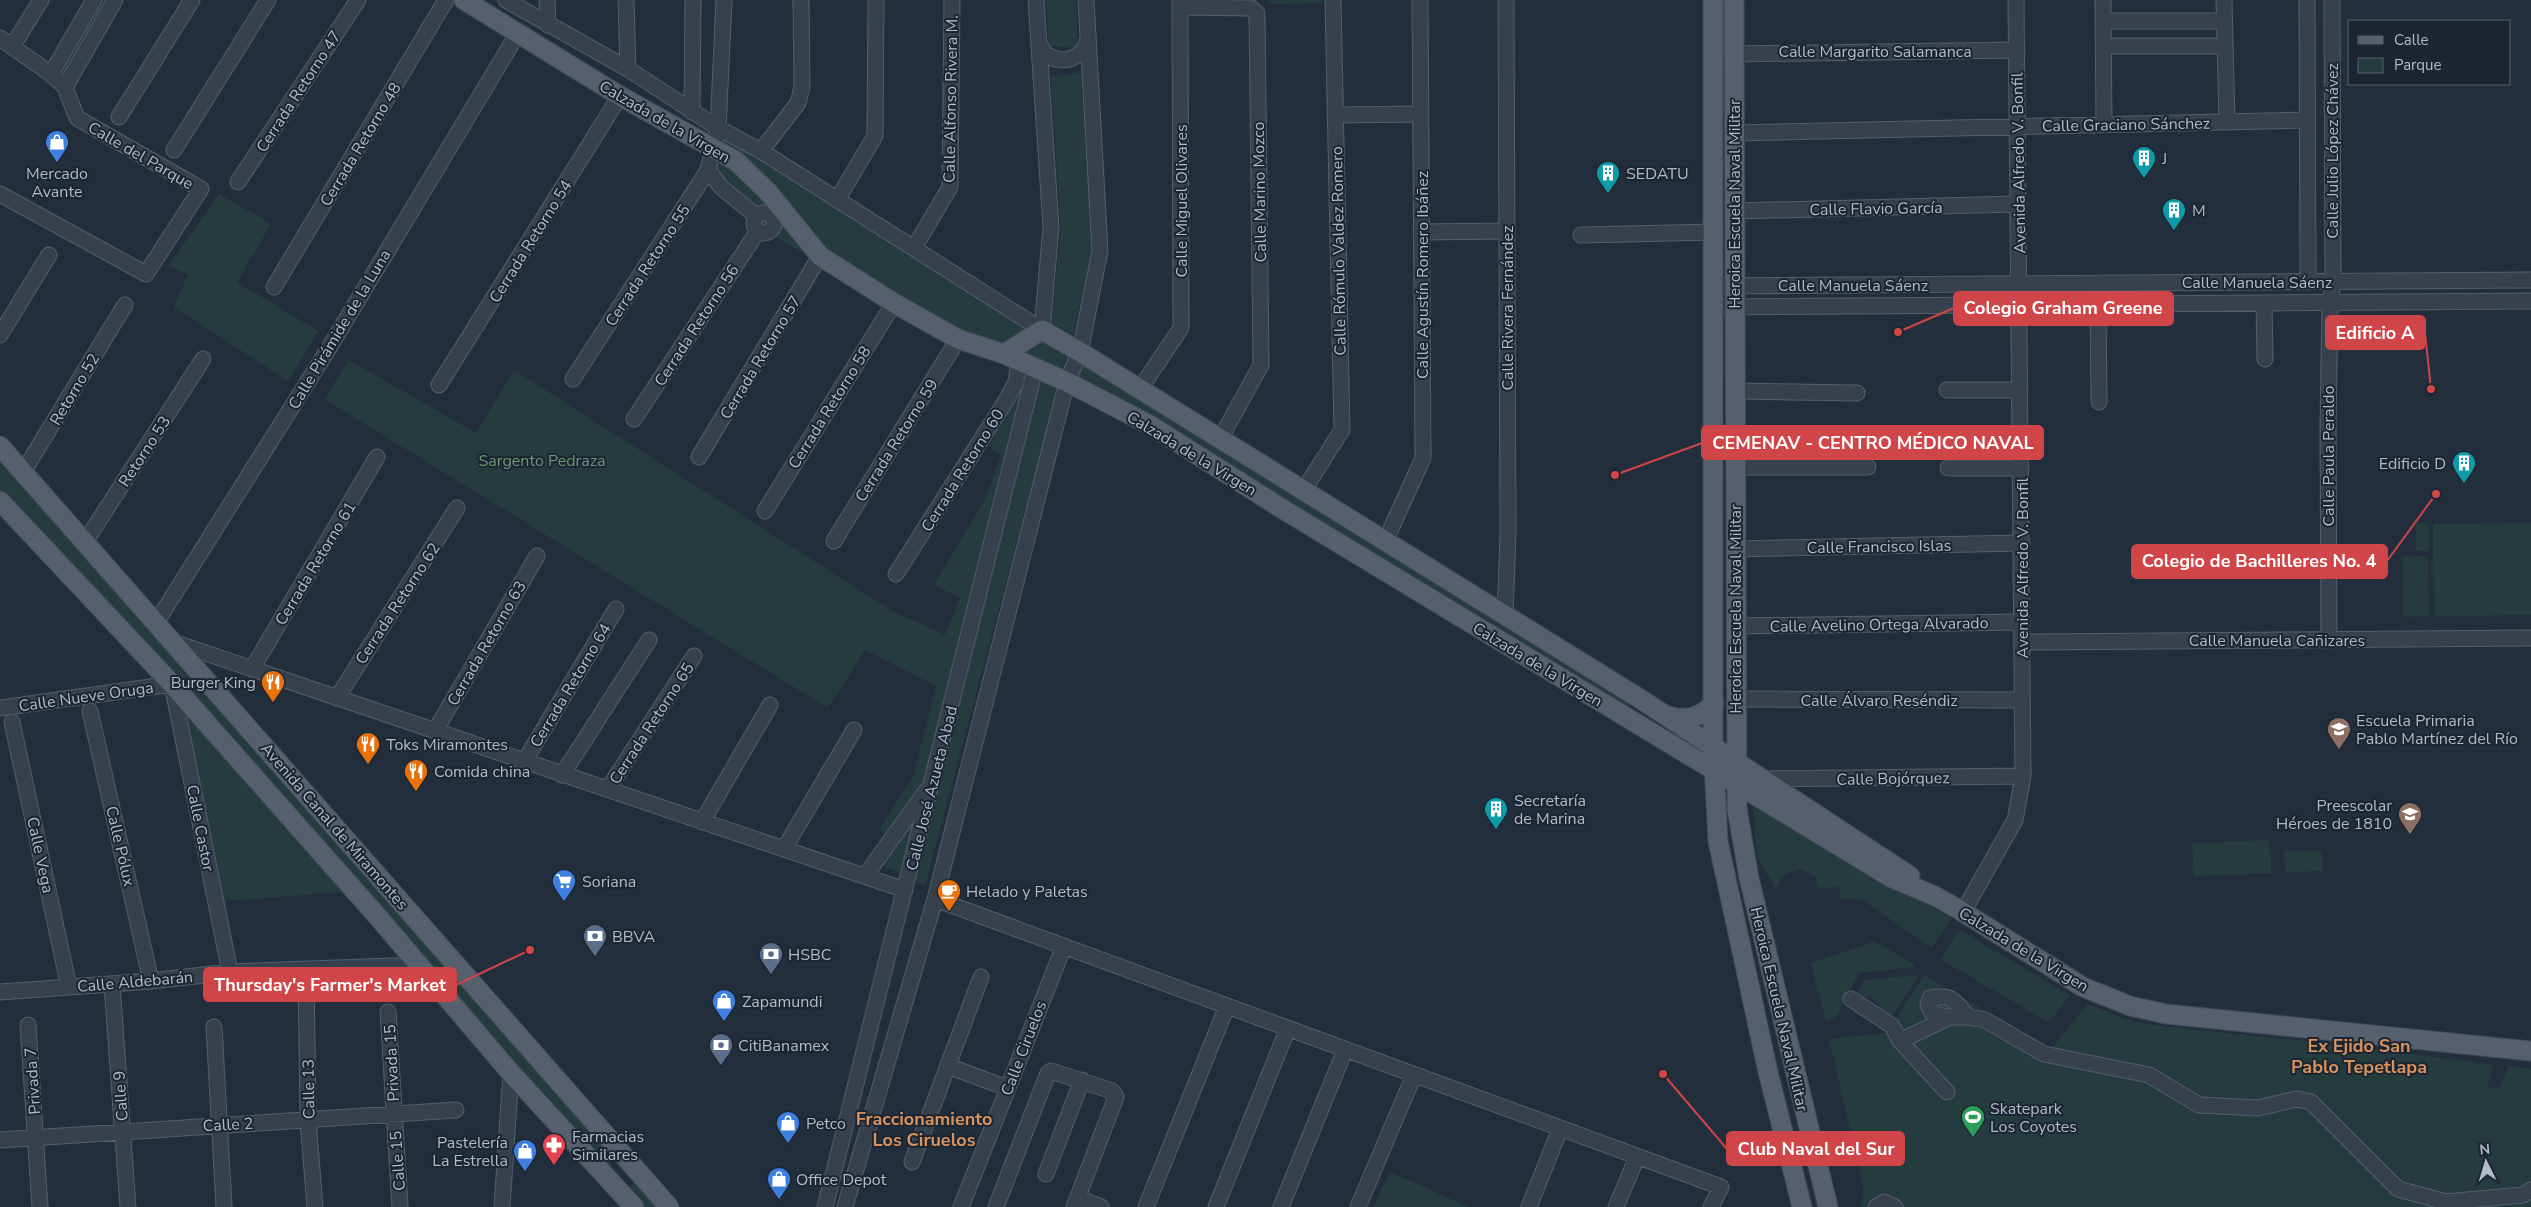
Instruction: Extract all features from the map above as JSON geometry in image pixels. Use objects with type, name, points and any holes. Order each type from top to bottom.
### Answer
[{"type":"main road","name":"Calzada de la Virgen","points":[[464,0],[620,96],[736,161],[769,193],[820,256],[894,303],[958,339],[1067,382],[1150,425],[1892,878],[1935,896],[2083,987],[2146,1010],[2235,1022],[2531,1051]]},
{"type":"main road","name":"Heroica Escuela Naval Militar","points":[[1713,0],[1714,747],[1718,841],[1768,1072],[1802,1207]]},
{"type":"main road","name":"Heroica Escuela Naval Militar","points":[[1734,0],[1736,761],[1740,833],[1748,878],[1828,1207]]},
{"type":"main road","name":"Calzada de la Virgen","points":[[1042,330],[1666,716],[1897,866],[1935,896]]},
{"type":"main road","points":[[1019,362],[1042,330]]},
{"type":"main road","name":"Avenida Canal de Miramontes","points":[[0,446],[669,1207]]},
{"type":"main road","name":"Avenida Canal de Miramontes","points":[[0,501],[172,684],[511,1072],[634,1207]]},
{"type":"main road","points":[[1666,716],[1680,719],[1694,717],[1705,712],[1714,703]]},
{"type":"main road","points":[[1768,1072],[1794,1065]]},
{"type":"main road","points":[[602,1171],[609,1174],[619,1169],[623,1162],[622,1154]]},
{"type":"main road","points":[[619,1190],[617,1179],[621,1173],[631,1171],[639,1173]]},
{"type":"street","points":[[6,42],[41,0]]},
{"type":"street","points":[[51,74],[94,0]]},
{"type":"street","points":[[64,87],[115,0]]},
{"type":"street","points":[[119,117],[192,0]]},
{"type":"street","points":[[174,150],[268,0]]},
{"type":"street","name":"Cerrada Retorno 47","points":[[238,182],[358,0]]},
{"type":"street","name":"Cerrada Retorno 48","points":[[274,287],[446,0]]},
{"type":"street","name":"Calzada de la Virgen","points":[[506,0],[628,70],[718,128],[761,151],[1042,330]]},
{"type":"street","points":[[548,0],[548,25]]},
{"type":"street","points":[[626,0],[628,70]]},
{"type":"street","points":[[692,112],[693,0]]},
{"type":"street","name":"Cerrada Retorno 55","points":[[573,379],[708,170],[718,128],[724,0]]},
{"type":"street","points":[[761,151],[798,103],[802,87],[802,0]]},
{"type":"street","points":[[837,200],[875,136],[876,0]]},
{"type":"street","name":"Calle Alfonso Rivera M.","points":[[914,248],[950,187],[952,0]]},
{"type":"street","points":[[1036,0],[1051,227],[1042,330]]},
{"type":"street","name":"Calle José Azueta Abad","points":[[845,1207],[935,899],[1067,382],[1080,352],[1100,252],[1086,0]]},
{"type":"street","name":"Calle Rómulo Valdez Romero","points":[[1302,491],[1342,430],[1333,0]]},
{"type":"street","name":"Calle Agustín Romero Ibáñez","points":[[1385,542],[1423,458],[1420,0]]},
{"type":"street","name":"Calle Rivera Fernández","points":[[1505,616],[1508,534],[1506,0]]},
{"type":"street","name":"Avenida Alfredo V. Bonfil","points":[[1963,912],[2015,820],[2022,776],[2022,544],[2016,0]]},
{"type":"street","points":[[2103,0],[2104,124]]},
{"type":"street","points":[[2224,0],[2227,122]]},
{"type":"street","name":"Calle Julio López Chávez","points":[[2307,0],[2308,282]]},
{"type":"street","name":"Calle Julio López Chávez","points":[[2330,302],[2332,281],[2332,0]]},
{"type":"street","name":"Calle Miguel Olivares","points":[[1140,389],[1181,328],[1180,3]]},
{"type":"street","name":"Calle Marino Mozco","points":[[1180,3],[1251,8],[1257,13],[1261,365],[1220,440]]},
{"type":"street","points":[[2103,21],[2224,21]]},
{"type":"street","points":[[1038,35],[1040,46],[1048,55],[1063,60],[1074,58],[1082,52],[1087,42],[1087,32]]},
{"type":"street","name":"Calle Pirámide de la Luna","points":[[156,622],[329,348],[518,33]]},
{"type":"street","name":"Calle del Parque","points":[[0,194],[146,274],[201,189],[77,118],[64,87],[51,74],[6,42]]},
{"type":"street","points":[[2104,46],[2225,46]]},
{"type":"street","name":"Calle Margarito Salamanca","points":[[1734,54],[2016,50]]},
{"type":"street","name":"Cerrada Retorno 54","points":[[439,384],[620,96]]},
{"type":"street","points":[[1335,115],[1421,114]]},
{"type":"street","name":"Calle Graciano Sánchez","points":[[1734,133],[2308,120]]},
{"type":"street","name":"Cerrada Retorno 56","points":[[634,420],[758,231],[754,224],[756,216],[721,187],[708,170]]},
{"type":"street","name":"Calle Flavio García","points":[[1734,211],[2018,204]]},
{"type":"street","points":[[1422,232],[1507,231]]},
{"type":"street","points":[[1581,235],[1714,232]]},
{"type":"street","points":[[0,335],[50,255]]},
{"type":"street","name":"Cerrada Retorno 57","points":[[699,457],[820,256]]},
{"type":"street","name":"Calle Manuela Sáenz","points":[[1714,286],[2531,280]]},
{"type":"street","name":"Calle Manuela Sáenz","points":[[1714,307],[2531,301]]},
{"type":"street","name":"Calle Paula Peraldo","points":[[2329,639],[2330,302]]},
{"type":"street","name":"Cerrada Retorno 58","points":[[765,511],[894,303]]},
{"type":"street","points":[[2264,303],[2265,359]]},
{"type":"street","points":[[2098,304],[2098,402]]},
{"type":"street","name":"Retorno 52","points":[[23,472],[125,305]]},
{"type":"street","name":"Cerrada Retorno 59","points":[[834,540],[958,339]]},
{"type":"street","name":"Retorno 53","points":[[85,542],[203,359]]},
{"type":"street","name":"Calle José Azueta Abad","points":[[825,1207],[932,783],[1019,362]]},
{"type":"street","name":"Cerrada Retorno 60","points":[[896,574],[1007,399],[1016,382],[1019,362]]},
{"type":"street","points":[[1947,390],[2020,390]]},
{"type":"street","points":[[1735,391],[1857,393]]},
{"type":"street","name":"Cerrada Retorno 61","points":[[252,669],[377,456]]},
{"type":"street","points":[[1735,467],[1868,467]]},
{"type":"street","points":[[1948,468],[2021,468]]},
{"type":"street","name":"Cerrada Retorno 62","points":[[337,698],[458,508]]},
{"type":"street","name":"Calle Francisco Islas","points":[[1735,549],[2022,544]]},
{"type":"street","name":"Cerrada Retorno 63","points":[[435,731],[537,556]]},
{"type":"street","name":"Cerrada Retorno 64","points":[[524,762],[616,609]]},
{"type":"street","name":"Calle Avelino Ortega Alvarado","points":[[1736,626],[2022,622]]},
{"type":"street","name":"Calle Manuela Cañizares","points":[[2022,642],[2531,638]]},
{"type":"street","points":[[562,774],[648,640]]},
{"type":"street","points":[[173,642],[905,890]]},
{"type":"street","name":"Cerrada Retorno 65","points":[[608,790],[694,656]]},
{"type":"street","name":"Calle Nueve Oruga","points":[[0,708],[172,684]]},
{"type":"street","name":"Calle Castor","points":[[172,684],[230,972]]},
{"type":"street","name":"Calle Álvaro Reséndiz","points":[[1736,699],[2022,700]]},
{"type":"street","points":[[702,822],[770,705]]},
{"type":"street","name":"Calle Pólux","points":[[90,711],[151,981]]},
{"type":"street","name":"Calle Vega","points":[[12,722],[69,987]]},
{"type":"street","points":[[784,849],[854,730]]},
{"type":"street","name":"Calle Bojórquez","points":[[1764,780],[2022,776]]},
{"type":"street","points":[[865,876],[932,783]]},
{"type":"street","points":[[935,899],[1721,1187],[1711,1207]]},
{"type":"street","name":"Calle Ciruelos","points":[[961,1207],[1064,946]]},
{"type":"street","name":"Calle Aldebarán","points":[[0,992],[151,981],[230,972],[419,965]]},
{"type":"street","name":"Calle 13","points":[[306,970],[308,1120],[315,1207]]},
{"type":"street","points":[[912,1162],[982,976]]},
{"type":"street","points":[[883,978],[888,990],[894,992],[905,990],[909,985]]},
{"type":"street","name":"Calle 9","points":[[112,984],[128,1207]]},
{"type":"street","points":[[1968,1017],[1953,1000],[1944,996],[1930,998],[1928,1005],[1933,1014],[1986,1020],[2044,1054],[2149,1075],[2199,1105],[2258,1108],[2297,1099],[2311,1102],[2398,1189],[2446,1202],[2523,1195],[2531,1190]]},
{"type":"street","points":[[1851,999],[1892,1026],[1900,1041],[1947,1092]]},
{"type":"street","points":[[1146,1207],[1228,1006]]},
{"type":"street","name":"Privada 15","points":[[388,1012],[394,1114]]},
{"type":"street","points":[[1900,1041],[1950,1017]]},
{"type":"street","name":"Privada 7","points":[[28,1025],[40,1207]]},
{"type":"street","points":[[214,1026],[224,1207]]},
{"type":"street","points":[[1216,1207],[1288,1028]]},
{"type":"street","points":[[865,1049],[872,1042],[881,1043],[885,1046],[888,1055]]},
{"type":"street","points":[[1281,1207],[1345,1050]]},
{"type":"street","points":[[948,1066],[1007,1088]]},
{"type":"street","points":[[996,1207],[1048,1074],[1057,1071],[1112,1091],[1116,1097],[1076,1202],[1101,1207]]},
{"type":"street","points":[[502,1207],[511,1072]]},
{"type":"street","points":[[1358,1207],[1414,1075]]},
{"type":"street","points":[[1046,1174],[1082,1080]]},
{"type":"street","name":"Calle 2","points":[[0,1140],[123,1130],[456,1110]]},
{"type":"street","name":"Calle 15","points":[[394,1114],[400,1207]]},
{"type":"street","points":[[1529,1207],[1560,1128]]},
{"type":"street","points":[[1616,1207],[1637,1157]]},
{"type":"street","points":[[1876,1207],[1884,1202],[1895,1207]]},
{"type":"green space","points":[[101,0],[110,0],[65,76],[59,72]]},
{"type":"green space","points":[[1046,0],[1076,0],[1078,48],[1049,46]]},
{"type":"green space","points":[[1268,0],[1322,0],[1322,3],[1271,4]]},
{"type":"green space","points":[[1081,72],[1092,251],[1073,335],[1051,323],[1061,230],[1051,77]]},
{"type":"green space","points":[[718,135],[1031,328],[1003,346],[955,329],[825,250],[714,142]]},
{"type":"green space","points":[[714,154],[756,187],[809,257],[761,228],[751,202],[727,184],[711,161]]},
{"type":"green space","points":[[219,194],[271,224],[237,282],[318,331],[288,381],[174,307],[188,275],[169,265]]},
{"type":"green space","points":[[1043,339],[1071,354],[1062,371],[1021,353]]},
{"type":"green space","name":"Sargento Pedraza","points":[[349,360],[476,433],[514,370],[894,612],[945,635],[960,598],[934,585],[984,501],[1001,455],[989,446],[1024,387],[1023,373],[1058,386],[925,886],[869,858],[886,835],[880,828],[913,777],[936,686],[865,650],[828,708],[324,399]]},
{"type":"green space","points":[[1083,361],[1631,701],[1627,708],[1151,418],[1076,379]]},
{"type":"green space","points":[[0,454],[617,1159],[606,1166],[0,489]]},
{"type":"green space","points":[[2531,523],[2531,615],[2434,616],[2433,524]]},
{"type":"green space","points":[[2416,524],[2429,524],[2429,551],[2416,551]]},
{"type":"green space","points":[[2428,556],[2429,616],[2403,617],[2402,557]]},
{"type":"green space","points":[[179,701],[344,892],[222,901]]},
{"type":"green space","points":[[1752,799],[1951,918],[1932,948],[1861,899],[1841,899],[1839,887],[1819,888],[1815,876],[1802,869],[1786,875],[1776,889],[1757,857]]},
{"type":"green space","points":[[2270,840],[2271,873],[2194,876],[2192,843]]},
{"type":"green space","points":[[2322,850],[2323,871],[2285,872],[2284,851]]},
{"type":"green space","points":[[1959,930],[2070,995],[2051,1020],[2046,1021],[1940,959]]},
{"type":"green space","points":[[1875,941],[1915,965],[1914,967],[1859,973],[1835,1019],[1826,1021],[1811,963]]},
{"type":"green space","points":[[1919,975],[1892,1017],[1870,996],[1856,998],[1864,980]]},
{"type":"green space","points":[[1924,975],[2051,1049],[2088,1004],[2131,1021],[2152,1025],[2363,1047],[2493,1065],[2487,1087],[2500,1088],[2508,1066],[2531,1069],[2531,1207],[1862,1207],[1863,1184],[1829,1039],[1887,1033]]},
{"type":"green space","points":[[1390,1172],[1469,1207],[1373,1207]]},
{"type":"green space","points":[[636,1181],[658,1207],[641,1207],[627,1189]]},
{"type":"place","name":"Mercado Avante","points":[[57,163]]},
{"type":"place","name":"J","points":[[2144,179]]},
{"type":"place","name":"SEDATU","points":[[1608,194]]},
{"type":"place","name":"M","points":[[2174,231]]},
{"type":"place","name":"Colegio Graham Greene","points":[[1898,332]]},
{"type":"place","name":"Edificio A","points":[[2431,389]]},
{"type":"place","name":"CEMENAV - CENTRO MÉDICO NAVAL","points":[[1615,475]]},
{"type":"place","name":"Edificio D","points":[[2464,484]]},
{"type":"place","name":"Colegio de Bachilleres No. 4","points":[[2436,494]]},
{"type":"place","name":"Burger King","points":[[273,703]]},
{"type":"place","name":"Escuela Primaria Pablo Martínez del Río","points":[[2339,750]]},
{"type":"place","name":"Toks Miramontes","points":[[368,765]]},
{"type":"place","name":"Comida china","points":[[416,792]]},
{"type":"place","name":"Secretaría de Marina","points":[[1496,830]]},
{"type":"place","name":"Preescolar Héroes de 1810","points":[[2410,835]]},
{"type":"place","name":"Soriana","points":[[564,902]]},
{"type":"place","name":"Helado y Paletas","points":[[949,912]]},
{"type":"place","name":"Thursday's Farmer's Market","points":[[530,950]]},
{"type":"place","name":"BBVA","points":[[595,957]]},
{"type":"place","name":"HSBC","points":[[771,975]]},
{"type":"place","name":"Zapamundi","points":[[724,1022]]},
{"type":"place","name":"CitiBanamex","points":[[721,1066]]},
{"type":"place","name":"Club Naval del Sur","points":[[1663,1074]]},
{"type":"place","name":"Skatepark Los Coyotes","points":[[1973,1138]]},
{"type":"place","name":"Petco","points":[[788,1144]]},
{"type":"place","name":"Farmacias Similares","points":[[554,1166]]},
{"type":"place","name":"Pastelería La Estrella","points":[[525,1172]]},
{"type":"place","name":"Office Depot","points":[[779,1200]]},
{"type":"district","name":"Ex Ejido San Pablo Tepetlapa","points":[[2359,1056]]},
{"type":"district","name":"Fraccionamiento Los Ciruelos","points":[[924,1129]]}]
